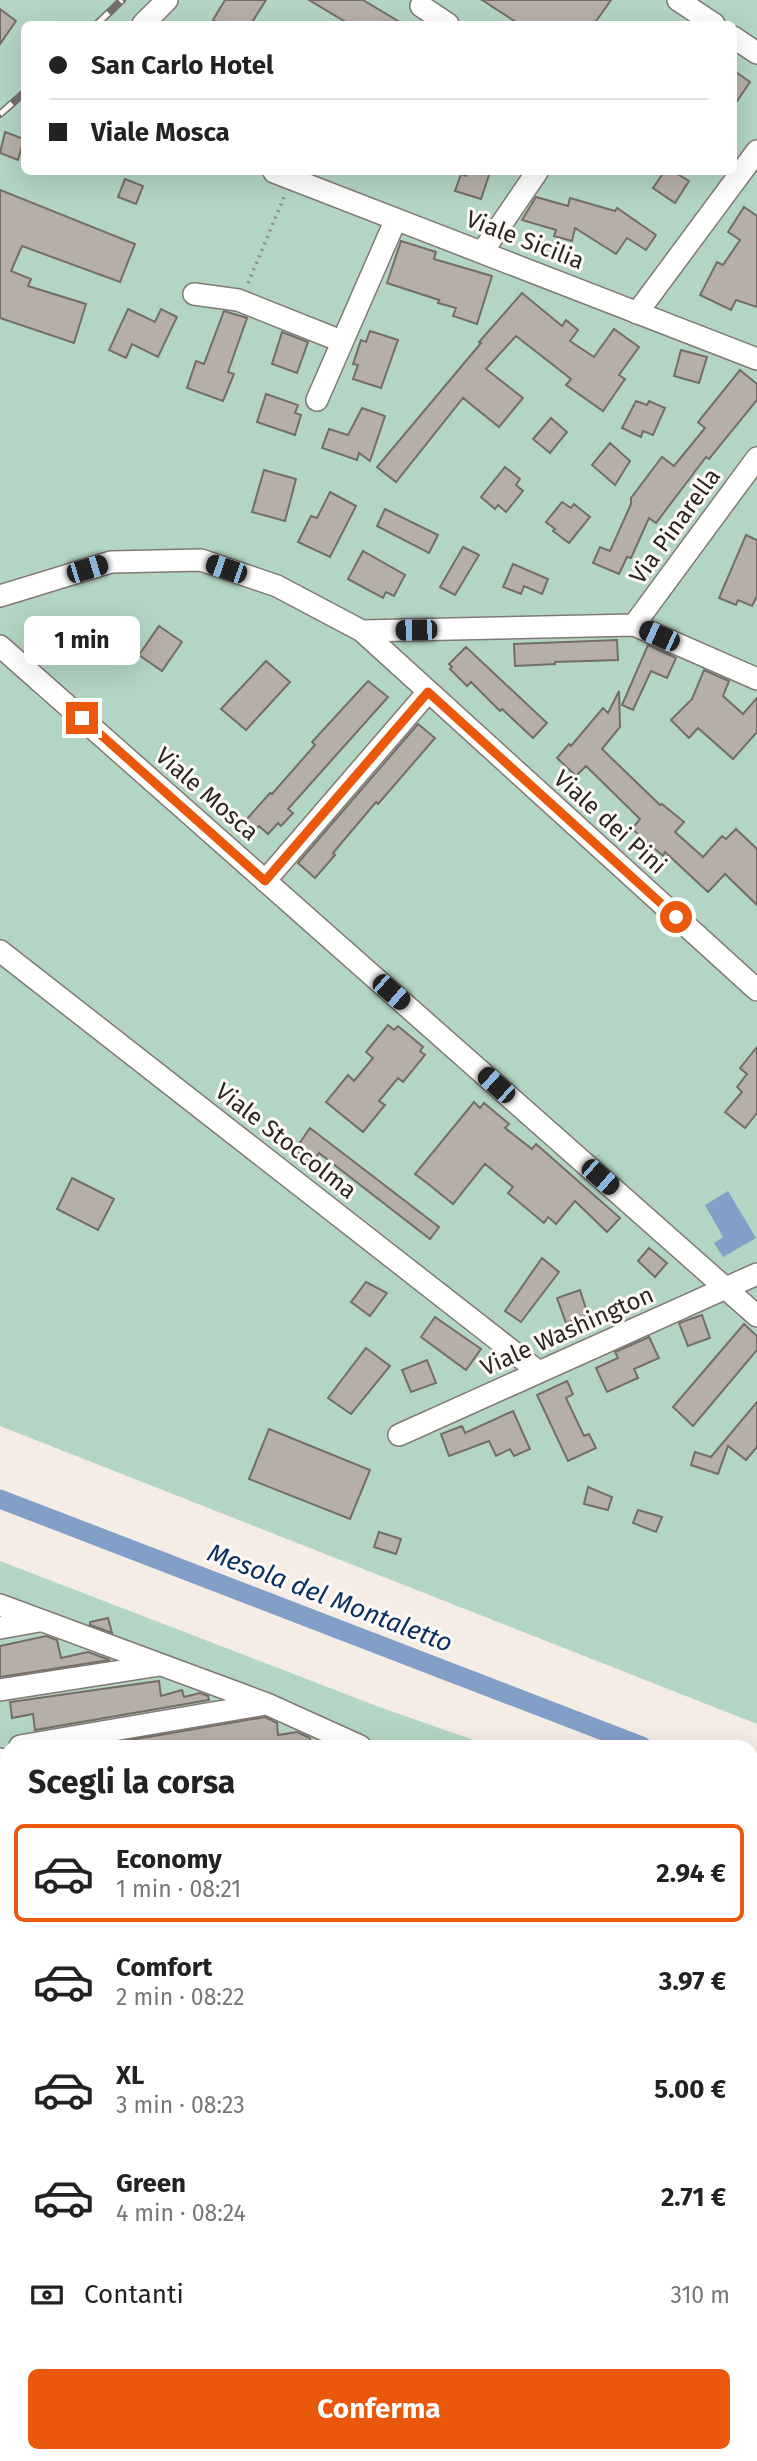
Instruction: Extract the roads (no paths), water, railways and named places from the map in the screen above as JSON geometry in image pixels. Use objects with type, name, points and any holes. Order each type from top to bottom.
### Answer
[{"type":"street","points":[[146,21],[167,0]]},
{"type":"street","points":[[678,0],[710,21]]},
{"type":"street","points":[[421,6],[444,21]]},
{"type":"street","points":[[737,40],[757,53]]},
{"type":"street","points":[[637,313],[757,151]]},
{"type":"street","name":"Viale Sicilia","points":[[283,175],[757,359]]},
{"type":"street","points":[[483,251],[535,175]]},
{"type":"street","points":[[317,400],[396,219]]},
{"type":"street","points":[[194,294],[238,300],[341,341]]},
{"type":"street","name":"Via Pinarella","points":[[634,625],[757,458]]},
{"type":"street","name":"Viale dei Pini","points":[[0,596],[111,562],[201,560],[277,586],[362,631],[757,990]]},
{"type":"street","points":[[362,631],[634,625],[757,679]]},
{"type":"street","name":"Viale Mosca","points":[[0,646],[757,1316]]},
{"type":"street","points":[[265,881],[428,692]]},
{"type":"street","name":"Viale Stoccolma","points":[[0,951],[539,1372]]},
{"type":"street","name":"Viale Washington","points":[[399,1436],[757,1273]]},
{"type":"street","points":[[0,1605],[267,1704],[347,1740]]},
{"type":"street","points":[[0,1628],[43,1620]]},
{"type":"street","points":[[0,1690],[162,1665]]},
{"type":"street","points":[[55,1740],[267,1704]]},
{"type":"water","points":[[728,1191],[756,1238],[723,1257],[714,1243],[723,1237],[705,1205]]},
{"type":"waterway","name":"Mesola del Montaletto","points":[[0,1499],[626,1740]]},
{"type":"railway","points":[[100,21],[122,0]]},
{"type":"railway","points":[[0,114],[21,96]]}]
